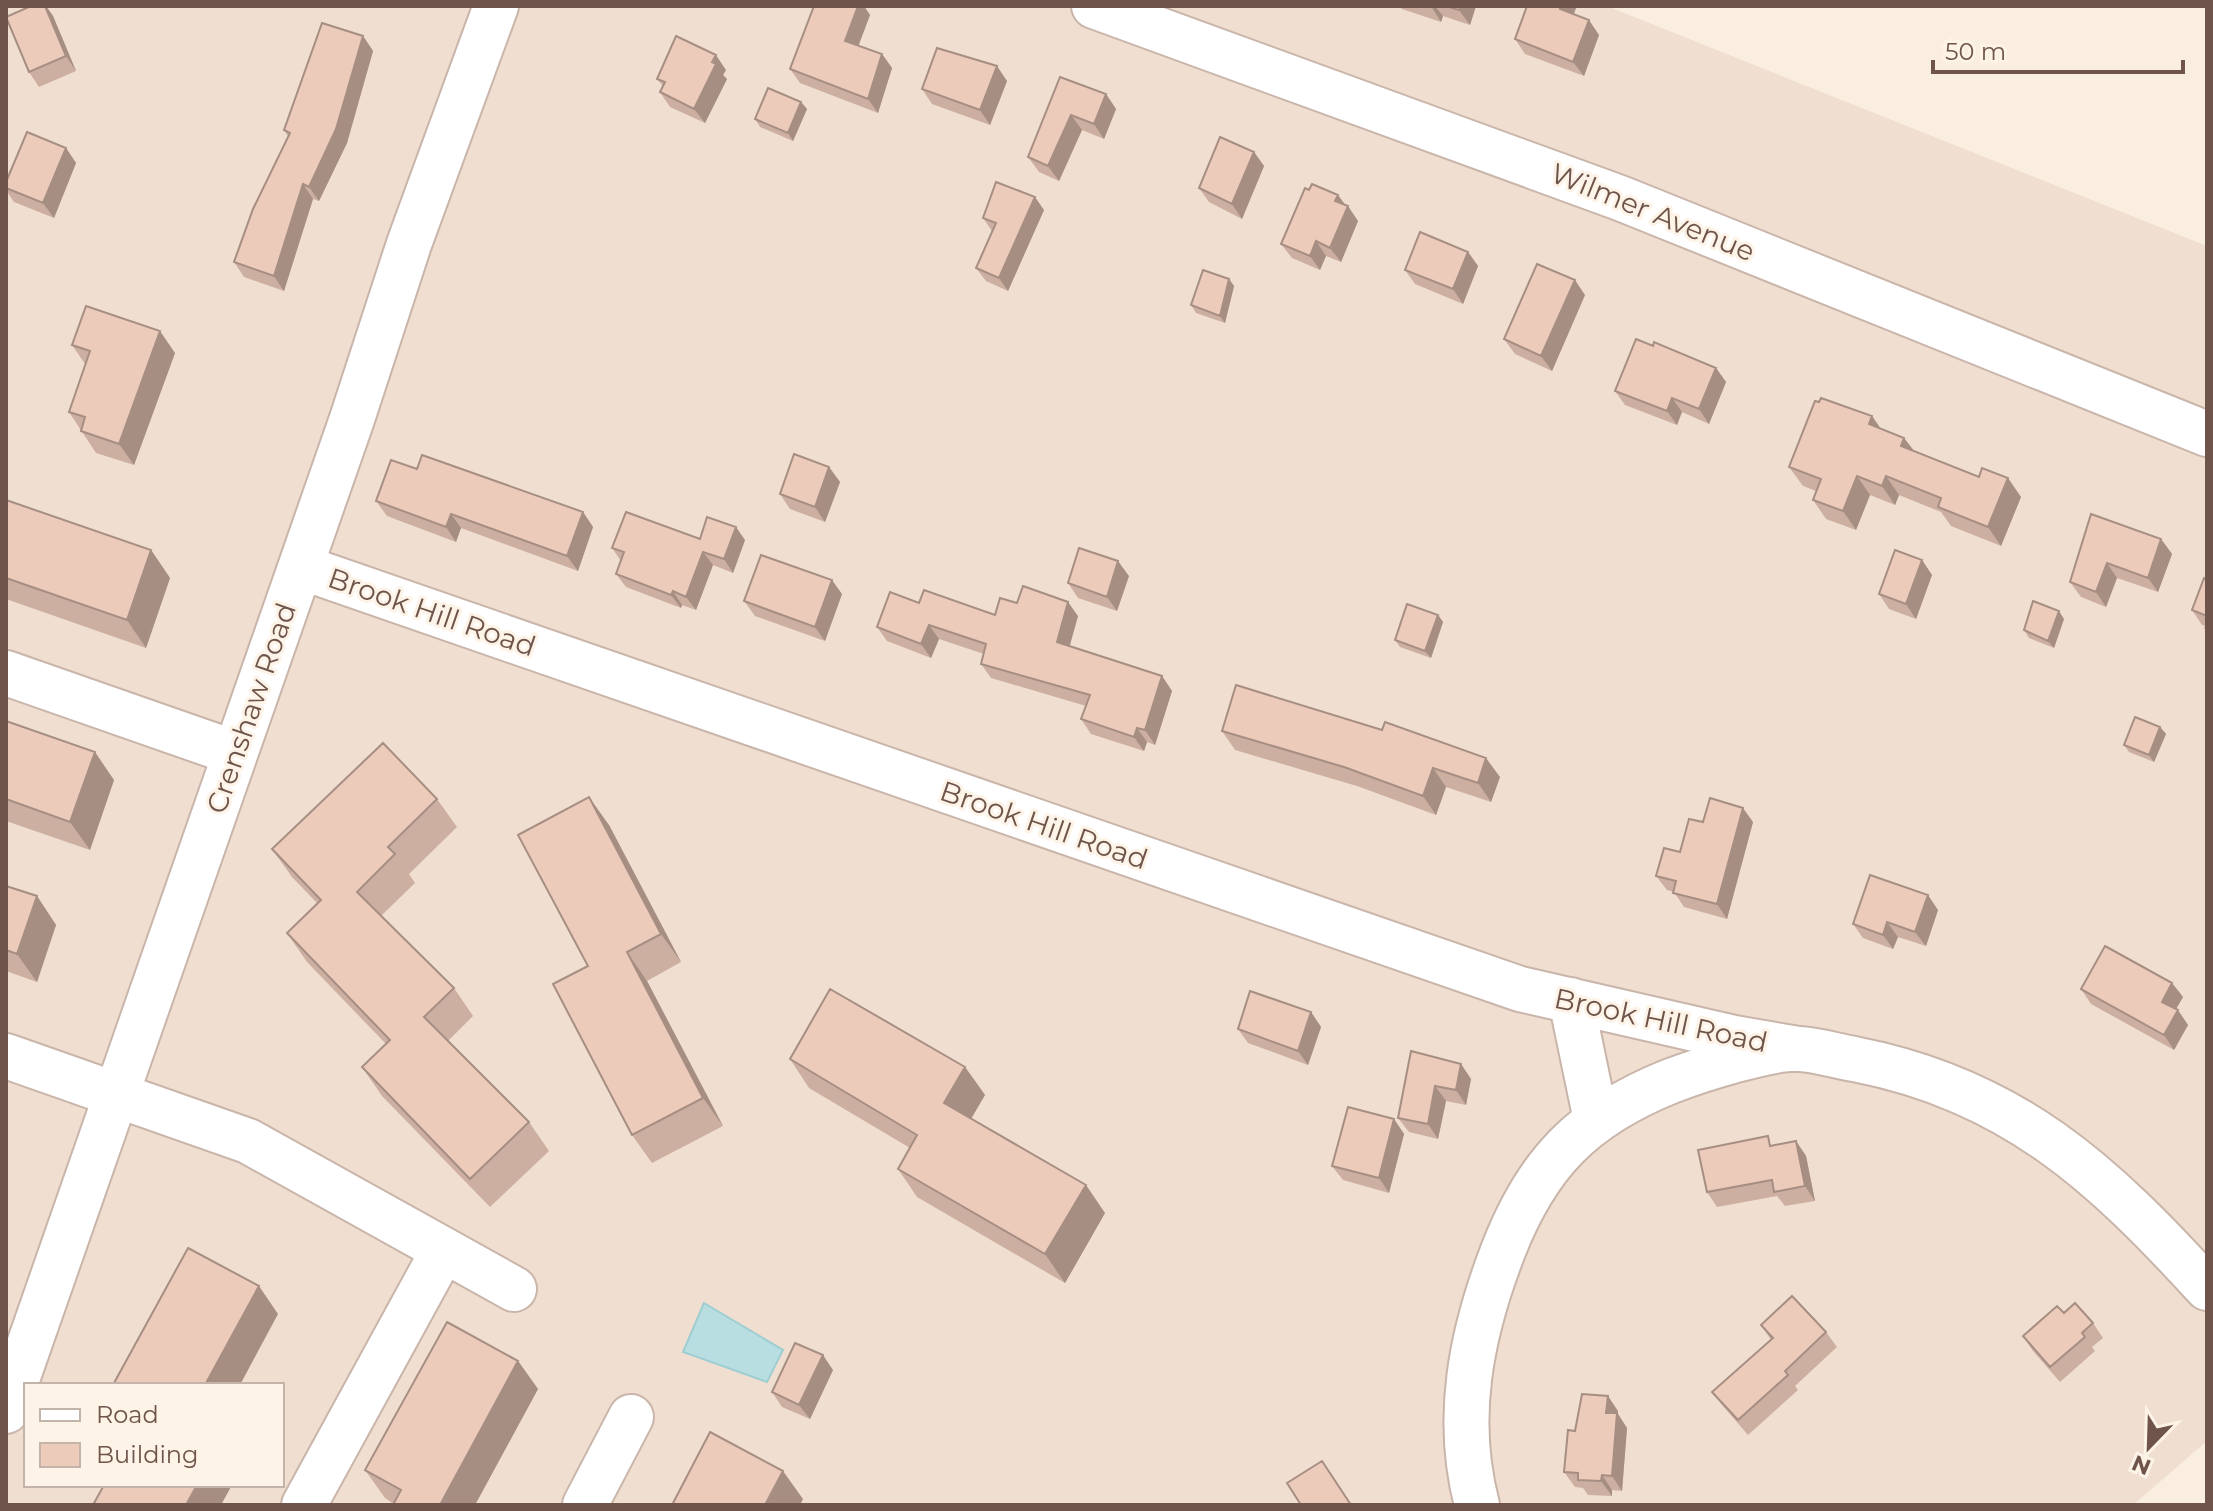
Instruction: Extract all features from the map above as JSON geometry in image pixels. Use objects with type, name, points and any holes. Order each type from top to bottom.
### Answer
[{"type":"street","name":"Crenshaw Road","points":[[6,1411],[301,567],[419,215],[496,6]]},
{"type":"street","name":"Wilmer Avenue","points":[[1094,6],[1578,182],[2207,434]]},
{"type":"street","name":"Brook Hill Road","points":[[301,567],[1520,989],[1734,1038],[1887,1066],[1947,1086],[2005,1112],[2055,1142],[2106,1184],[2207,1288]]},
{"type":"street","points":[[6,673],[235,753]]},
{"type":"street","points":[[1571,1000],[1596,1120]]},
{"type":"street","points":[[1477,1505],[1464,1437],[1470,1358],[1485,1298],[1520,1205],[1561,1151],[1596,1120],[1635,1095],[1684,1076],[1798,1049]]},
{"type":"street","points":[[6,1056],[248,1141],[514,1289]]},
{"type":"street","points":[[304,1505],[443,1251]]},
{"type":"street","points":[[585,1505],[631,1417]]},
{"type":"shaded area","points":[[6,6],[1607,6],[2207,246],[2207,1441],[2133,1505],[6,1505]]},
{"type":"water","points":[[704,1303],[783,1350],[767,1382],[683,1352]]},
{"type":"building","points":[[31,6],[45,6],[66,56],[29,72],[6,17]]},
{"type":"building","points":[[814,6],[858,6],[845,41],[882,54],[868,99],[790,69]]},
{"type":"building","points":[[1527,6],[1561,6],[1560,9],[1589,20],[1573,62],[1515,39]]},
{"type":"building","points":[[322,23],[363,36],[336,129],[309,187],[303,184],[274,276],[234,262],[253,209],[290,133],[284,130]]},
{"type":"building","points":[[676,36],[716,55],[712,62],[716,64],[694,109],[660,92],[665,82],[657,79]]},
{"type":"building","points":[[937,48],[997,66],[980,110],[922,89]]},
{"type":"building","points":[[1060,77],[1106,94],[1094,124],[1071,115],[1048,166],[1028,157]]},
{"type":"building","points":[[768,88],[801,102],[788,133],[755,119]]},
{"type":"building","points":[[27,132],[66,148],[43,203],[6,188]]},
{"type":"building","points":[[1220,137],[1254,152],[1232,204],[1199,188]]},
{"type":"building","points":[[996,182],[1035,197],[999,278],[976,268],[996,223],[983,218]]},
{"type":"building","points":[[1312,184],[1338,195],[1335,201],[1348,206],[1330,248],[1316,241],[1310,256],[1281,244],[1305,188],[1309,190]]},
{"type":"building","points":[[1420,232],[1468,252],[1453,289],[1405,270]]},
{"type":"building","points":[[1537,264],[1575,280],[1541,356],[1504,339]]},
{"type":"building","points":[[1203,270],[1229,279],[1220,316],[1191,305]]},
{"type":"building","points":[[86,306],[160,331],[119,444],[81,431],[85,417],[69,412],[90,351],[72,345]]},
{"type":"building","points":[[1636,339],[1653,346],[1654,342],[1716,368],[1699,409],[1672,398],[1667,411],[1615,391]]},
{"type":"building","points":[[1821,398],[1872,416],[1869,424],[1904,438],[1901,446],[1979,477],[1982,468],[2008,478],[1988,527],[1938,507],[1941,498],[1886,476],[1882,486],[1857,476],[1843,511],[1813,500],[1821,479],[1789,467],[1815,401],[1819,402]]},
{"type":"building","points":[[794,454],[829,467],[815,507],[780,494]]},
{"type":"building","points":[[422,455],[583,512],[567,556],[451,514],[446,527],[376,501],[391,460],[417,469]]},
{"type":"building","points":[[6,500],[151,550],[127,620],[6,578]]},
{"type":"building","points":[[626,512],[700,539],[707,517],[736,527],[724,559],[703,552],[686,597],[673,591],[671,595],[616,574],[624,552],[612,548]]},
{"type":"building","points":[[2091,514],[2161,539],[2148,578],[2107,563],[2096,592],[2070,582]]},
{"type":"building","points":[[1079,548],[1118,561],[1107,597],[1068,583]]},
{"type":"building","points":[[1895,550],[1922,560],[1906,604],[1879,594]]},
{"type":"building","points":[[761,555],[832,580],[815,627],[744,601]]},
{"type":"building","points":[[2204,578],[2207,580],[2207,616],[2192,610]]},
{"type":"building","points":[[1023,586],[1068,602],[1057,642],[1162,676],[1145,730],[1137,728],[1134,737],[1081,719],[1090,695],[981,664],[986,644],[929,625],[921,644],[877,627],[890,592],[919,603],[924,590],[995,615],[1000,598],[1017,603]]},
{"type":"building","points":[[2033,601],[2059,611],[2048,641],[2024,630]]},
{"type":"building","points":[[1407,604],[1438,615],[1425,651],[1395,640]]},
{"type":"building","points":[[1236,685],[1382,730],[1385,722],[1486,758],[1478,783],[1433,768],[1423,796],[1344,767],[1222,731]]},
{"type":"building","points":[[2135,717],[2160,727],[2149,755],[2124,745]]},
{"type":"building","points":[[6,721],[95,752],[70,822],[6,799]]},
{"type":"building","points":[[383,743],[437,799],[388,847],[395,854],[357,892],[454,988],[424,1017],[529,1122],[470,1179],[362,1067],[390,1040],[287,933],[321,900],[272,849]]},
{"type":"building","points":[[589,797],[661,934],[627,952],[703,1098],[632,1135],[553,984],[588,966],[518,835]]},
{"type":"building","points":[[1710,798],[1743,808],[1717,904],[1673,893],[1676,881],[1656,876],[1664,848],[1680,852],[1689,819],[1703,822]]},
{"type":"building","points":[[1870,875],[1928,895],[1915,932],[1887,922],[1883,935],[1853,924]]},
{"type":"building","points":[[6,886],[37,896],[17,954],[6,950]]},
{"type":"building","points":[[2105,946],[2172,983],[2162,1002],[2178,1010],[2164,1035],[2081,989]]},
{"type":"building","points":[[830,989],[965,1067],[944,1103],[1086,1185],[1045,1254],[898,1169],[917,1135],[790,1059]]},
{"type":"building","points":[[1250,991],[1311,1012],[1298,1051],[1238,1029]]},
{"type":"building","points":[[1411,1051],[1461,1064],[1456,1090],[1435,1086],[1428,1124],[1398,1118]]},
{"type":"building","points":[[1348,1107],[1394,1119],[1379,1178],[1332,1166]]},
{"type":"building","points":[[1768,1136],[1770,1146],[1796,1141],[1805,1186],[1774,1192],[1772,1180],[1707,1192],[1698,1150]]},
{"type":"building","points":[[188,1248],[259,1286],[206,1383],[114,1383]]},
{"type":"building","points":[[1792,1296],[1826,1332],[1785,1371],[1788,1375],[1738,1420],[1712,1392],[1773,1338],[1761,1325]]},
{"type":"building","points":[[2075,1303],[2093,1323],[2082,1333],[2085,1337],[2050,1367],[2023,1336],[2057,1306],[2064,1313]]},
{"type":"building","points":[[447,1322],[518,1361],[440,1505],[393,1505],[401,1490],[365,1470]]},
{"type":"building","points":[[795,1343],[823,1355],[799,1405],[772,1392]]},
{"type":"building","points":[[1582,1394],[1608,1396],[1606,1413],[1617,1413],[1612,1476],[1602,1475],[1601,1481],[1578,1480],[1578,1473],[1564,1472],[1568,1430],[1575,1431]]},
{"type":"building","points":[[710,1432],[783,1471],[765,1505],[672,1505]]},
{"type":"building","points":[[1322,1461],[1351,1505],[1301,1505],[1287,1483]]},
{"type":"building","points":[[103,1487],[196,1487],[186,1505],[93,1505]]}]
